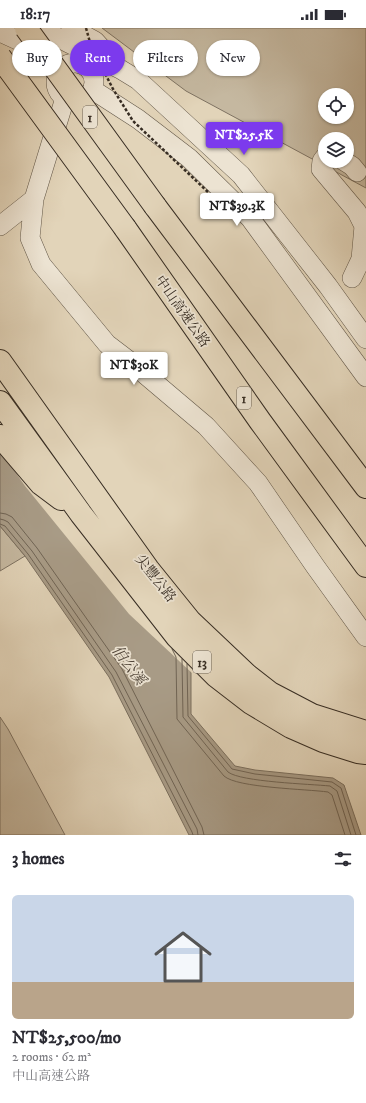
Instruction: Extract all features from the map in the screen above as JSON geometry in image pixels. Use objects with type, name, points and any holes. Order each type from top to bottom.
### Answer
[{"type":"main road","name":"1","points":[[26,28],[154,206],[366,487]]},
{"type":"main road","name":"中山高速公路","points":[[0,57],[125,228],[260,421],[366,566]]},
{"type":"main road","name":"尖豐公路","points":[[0,361],[148,569],[190,621],[247,675],[270,693],[312,715],[366,732]]},
{"type":"main road","name":"尖豐公路","points":[[0,402],[81,514],[177,637],[216,676],[251,703],[292,727],[323,741],[366,753]]},
{"type":"main road","points":[[0,436],[41,484],[81,514]]},
{"type":"street","points":[[39,28],[70,44]]},
{"type":"street","points":[[71,28],[93,40]]},
{"type":"street","points":[[0,32],[70,64]]},
{"type":"street","points":[[70,64],[60,70],[57,76],[57,89],[65,98],[71,101],[84,99],[93,90],[93,76]]},
{"type":"street","points":[[125,72],[138,80],[241,175],[328,286],[366,339]]},
{"type":"street","points":[[93,90],[138,119],[189,158],[250,218],[366,377]]},
{"type":"street","points":[[65,98],[34,199],[30,238],[41,264],[107,344],[206,426],[258,483],[366,637]]},
{"type":"street","points":[[310,300],[328,286],[359,282],[365,228],[357,212],[321,168]]},
{"type":"street","points":[[0,226],[34,199]]},
{"type":"path","points":[[86,28],[91,46],[113,89],[133,121],[209,193]]},
{"type":"shaded area","points":[[102,28],[366,28],[366,188],[329,168],[354,168],[354,132],[318,132],[318,162],[186,91],[166,76],[198,76],[198,40],[133,40],[133,51],[125,45],[125,40],[118,40]]},
{"type":"shaded area","points":[[0,526],[25,556],[0,571]]},
{"type":"shaded area","points":[[0,717],[8,729],[65,835],[0,835]]},
{"type":"water","name":"伯公溪","points":[[0,450],[191,653],[191,714],[235,766],[255,770],[333,778],[344,785],[361,835],[189,835],[109,677],[25,556],[0,526]]},
{"type":"pier","points":[[0,450],[52,463],[156,578],[192,652],[193,674],[129,614],[25,486]]}]
